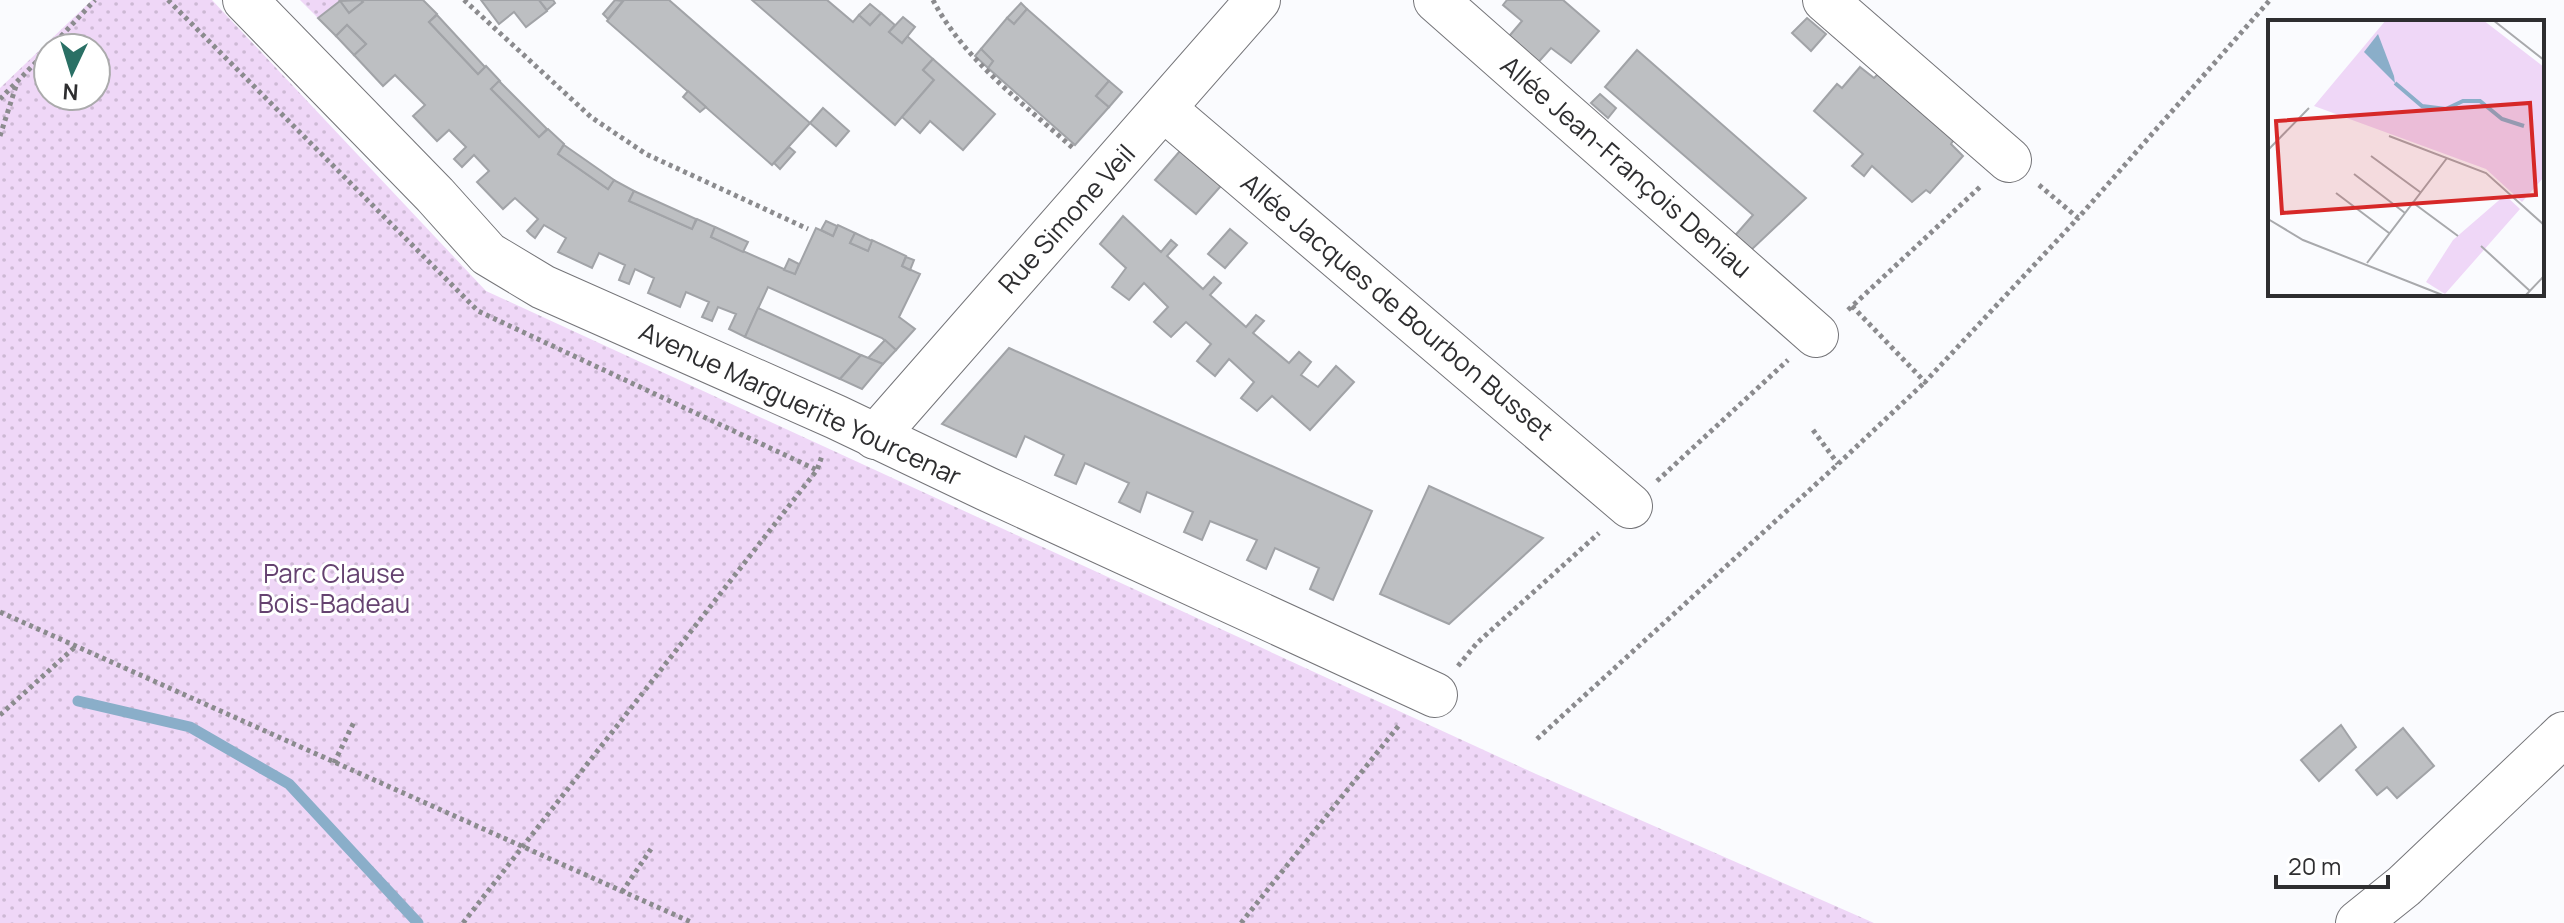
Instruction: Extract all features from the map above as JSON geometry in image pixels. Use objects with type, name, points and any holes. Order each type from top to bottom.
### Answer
[{"type":"street","name":"Avenue Marguerite Yourcenar","points":[[245,0],[435,195],[488,254],[543,287],[836,417],[1429,692]]},
{"type":"street","name":"Allée Jean-François Deniau","points":[[1436,0],[1816,335]]},
{"type":"street","points":[[1825,0],[2009,160]]},
{"type":"street","name":"Rue Simone Veil","points":[[875,437],[1164,109],[1248,3]]},
{"type":"street","name":"Allée Jacques de Bourbon Busset","points":[[1164,109],[1630,506]]},
{"type":"street","points":[[2358,923],[2404,886],[2564,734]]},
{"type":"path","points":[[65,32],[95,0]]},
{"type":"path","points":[[464,0],[591,117],[646,154],[808,229]]},
{"type":"path","points":[[933,0],[945,24],[973,57],[1106,175]]},
{"type":"path","points":[[0,99],[32,67]]},
{"type":"path","points":[[0,136],[17,82]]},
{"type":"path","points":[[1537,739],[1925,382],[2078,218]]},
{"type":"path","points":[[1852,306],[1925,382]]},
{"type":"path","points":[[1813,430],[1838,464]]},
{"type":"path","points":[[463,923],[817,470]]},
{"type":"path","points":[[0,612],[693,923]]},
{"type":"path","points":[[0,715],[75,647]]},
{"type":"path","points":[[1241,923],[1429,692]]},
{"type":"path","points":[[334,763],[355,720]]},
{"type":"path","points":[[622,892],[651,849]]},
{"type":"green space","name":"Parc Clause Bois-Badeau","points":[[92,0],[212,0],[486,291],[1536,774],[1874,923],[0,923],[0,88],[32,57],[32,112],[112,112],[112,32],[59,32]]},
{"type":"green space","points":[[300,0],[341,0],[318,18]]},
{"type":"building","points":[[361,0],[423,0],[437,14],[429,22],[478,74],[486,66],[500,81],[491,89],[539,137],[548,129],[564,144],[558,154],[608,189],[614,180],[634,191],[629,201],[692,229],[697,219],[715,227],[711,237],[795,274],[816,228],[833,236],[838,225],[855,233],[850,243],[868,251],[872,240],[906,256],[902,266],[920,274],[899,317],[915,329],[896,350],[882,338],[768,287],[745,337],[729,329],[736,314],[718,307],[712,321],[702,317],[709,302],[686,292],[680,307],[648,293],[654,278],[635,269],[629,284],[619,280],[625,265],[599,253],[592,268],[558,252],[566,238],[544,225],[535,238],[530,234],[527,231],[538,219],[515,198],[503,209],[477,182],[489,171],[474,155],[462,167],[454,159],[466,147],[449,130],[437,141],[413,116],[425,105],[395,75],[383,86],[354,55],[366,44],[347,25],[336,36],[318,18],[340,1],[349,13],[363,2]]},
{"type":"building","points":[[481,0],[539,0],[547,11],[526,27],[514,12],[499,24]]},
{"type":"building","points":[[539,0],[553,0],[555,3],[547,10]]},
{"type":"building","points":[[615,0],[623,1],[608,19],[603,14]]},
{"type":"building","points":[[624,0],[669,0],[810,123],[772,165],[607,21]]},
{"type":"building","points":[[752,0],[827,0],[853,22],[859,15],[870,25],[881,13],[895,25],[889,32],[902,43],[907,36],[933,59],[923,70],[934,80],[895,125]]},
{"type":"building","points":[[1507,0],[1563,0],[1599,31],[1571,63],[1551,48],[1534,67],[1505,41],[1522,21],[1503,5]]},
{"type":"building","points":[[340,1],[363,2],[349,13]]},
{"type":"building","points":[[1021,3],[1027,9],[1014,24],[1007,18]]},
{"type":"building","points":[[870,4],[881,13],[870,25],[859,15]]},
{"type":"building","points":[[1027,9],[1109,81],[1096,96],[1109,107],[1075,145],[988,68],[993,61],[981,49],[1007,18],[1014,24]]},
{"type":"building","points":[[437,15],[485,67],[478,74],[429,22]]},
{"type":"building","points":[[903,17],[915,27],[902,43],[889,32]]},
{"type":"building","points":[[1807,18],[1826,34],[1811,51],[1792,33]]},
{"type":"building","points":[[347,25],[366,44],[354,55],[336,36]]},
{"type":"building","points":[[981,49],[993,61],[988,68],[975,56]]},
{"type":"building","points":[[1637,50],[1806,198],[1748,253],[1732,239],[1753,215],[1605,87]]},
{"type":"building","points":[[933,59],[995,114],[963,150],[930,121],[920,133],[902,117],[934,80],[923,70]]},
{"type":"building","points":[[1860,67],[1874,78],[1880,72],[1955,138],[1951,144],[1963,156],[1930,193],[1926,190],[1912,202],[1872,166],[1864,176],[1852,166],[1863,154],[1814,111],[1837,84],[1842,88]]},
{"type":"building","points":[[499,81],[547,129],[539,137],[491,89]]},
{"type":"building","points":[[1109,81],[1122,92],[1109,107],[1096,96]]},
{"type":"building","points":[[688,91],[706,107],[700,112],[683,97]]},
{"type":"building","points":[[1600,94],[1616,108],[1608,118],[1591,103]]},
{"type":"building","points":[[823,108],[849,131],[836,146],[810,123]]},
{"type":"building","points":[[1186,144],[1227,179],[1196,214],[1155,180]]},
{"type":"building","points":[[564,145],[614,180],[608,189],[558,154]]},
{"type":"building","points":[[789,147],[795,152],[780,169],[774,163]]},
{"type":"building","points":[[634,191],[696,219],[692,229],[629,201]]},
{"type":"building","points":[[1123,216],[1161,252],[1171,240],[1177,245],[1167,256],[1203,289],[1214,277],[1221,283],[1210,295],[1246,327],[1256,315],[1264,321],[1253,333],[1289,363],[1299,352],[1311,362],[1301,375],[1318,387],[1336,366],[1354,382],[1310,430],[1272,396],[1257,411],[1241,398],[1254,382],[1229,359],[1215,376],[1197,361],[1211,344],[1186,322],[1171,337],[1154,322],[1168,307],[1144,283],[1129,300],[1112,287],[1126,268],[1100,244]]},
{"type":"building","points":[[826,221],[837,226],[833,236],[821,230]]},
{"type":"building","points":[[715,227],[748,242],[743,252],[711,237]]},
{"type":"building","points":[[1230,229],[1247,243],[1225,268],[1208,254]]},
{"type":"building","points":[[855,233],[872,241],[868,251],[850,243]]},
{"type":"building","points":[[906,257],[914,260],[910,270],[902,266]]},
{"type":"building","points":[[789,259],[799,264],[795,274],[784,270]]},
{"type":"building","points":[[758,308],[861,355],[840,379],[745,337]]},
{"type":"building","points":[[885,340],[896,350],[883,364],[868,358]]},
{"type":"building","points":[[1009,348],[1372,511],[1333,600],[1310,589],[1319,568],[1275,548],[1266,569],[1247,560],[1257,540],[1210,521],[1202,540],[1184,532],[1193,512],[1147,492],[1140,512],[1119,502],[1129,483],[1085,463],[1076,484],[1055,475],[1064,455],[1025,436],[1016,457],[942,424]]},
{"type":"building","points":[[861,355],[883,364],[862,389],[840,379]]},
{"type":"building","points":[[1429,486],[1543,538],[1449,624],[1380,594]]},
{"type":"building","points":[[2341,725],[2356,747],[2319,781],[2301,760]]},
{"type":"building","points":[[2403,728],[2434,766],[2397,798],[2387,787],[2377,795],[2356,770]]},
{"type":"waterway","points":[[78,701],[190,727],[289,784],[418,923]]}]
